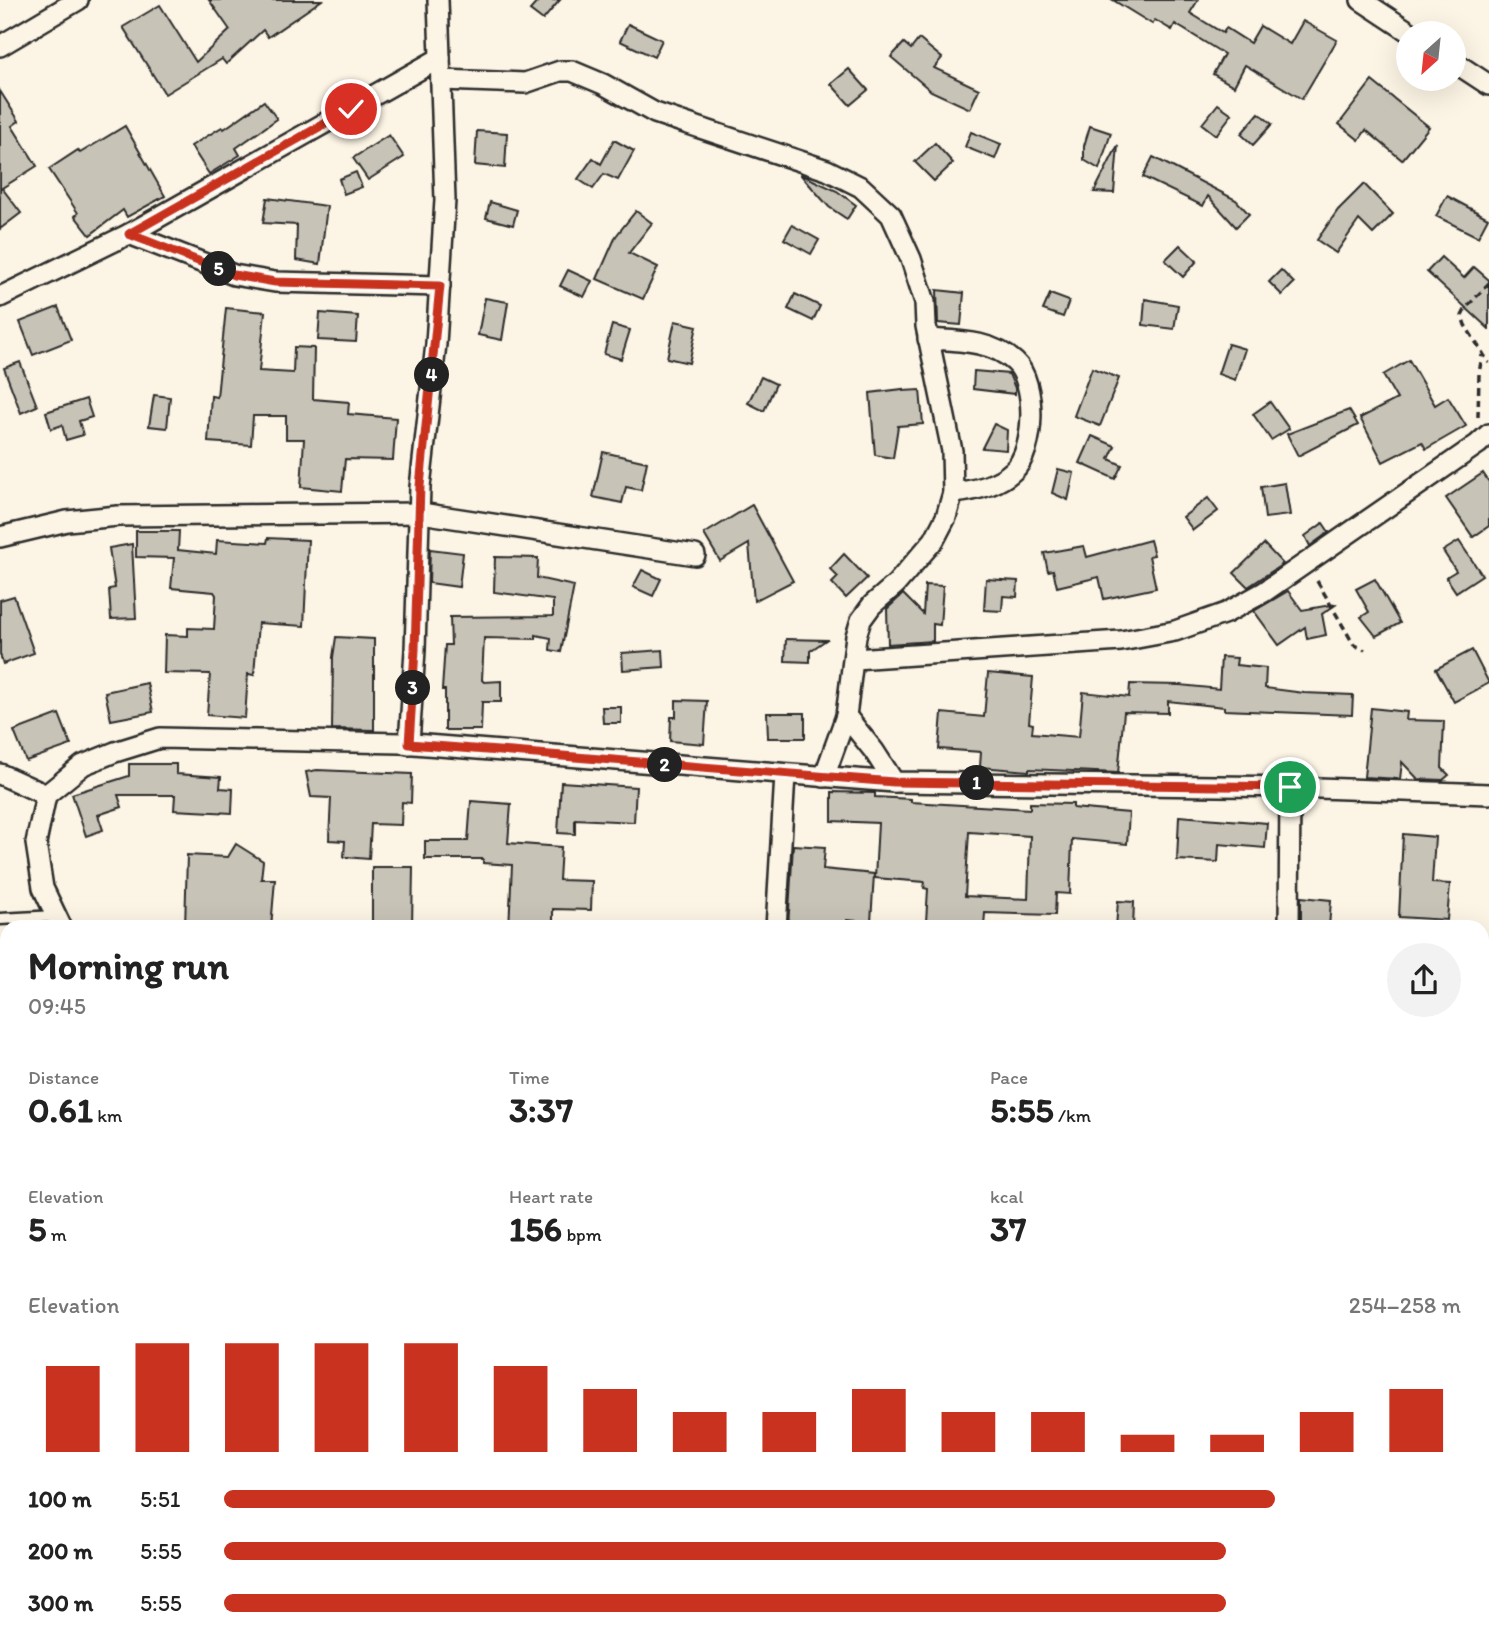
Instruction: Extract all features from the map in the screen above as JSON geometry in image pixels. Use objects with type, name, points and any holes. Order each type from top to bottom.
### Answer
[{"type":"street","points":[[0,46],[78,0]]},
{"type":"street","points":[[409,744],[421,513],[420,486],[440,286],[444,200],[438,0]]},
{"type":"street","points":[[1361,0],[1396,23]]},
{"type":"street","points":[[0,297],[129,234],[440,58]]},
{"type":"street","points":[[1466,70],[1489,85]]},
{"type":"street","points":[[440,80],[525,83],[560,71],[572,71],[603,84],[655,113],[827,170],[861,187],[891,215],[911,259],[925,303],[929,339],[952,451],[953,493],[946,517],[934,540],[861,620],[846,716],[824,777]]},
{"type":"street","points":[[129,234],[234,275],[261,280],[440,286]]},
{"type":"street","points":[[929,339],[976,343],[996,349],[1015,362],[1028,383],[1029,441],[1024,455],[1013,471],[971,491],[953,493]]},
{"type":"street","points":[[853,659],[1121,642],[1175,631],[1226,613],[1313,559],[1484,439]]},
{"type":"street","points":[[0,537],[67,521],[118,516],[421,513],[695,555]]},
{"type":"street","points":[[846,716],[894,782]]},
{"type":"street","points":[[58,920],[43,888],[36,843],[46,795],[83,765],[160,738],[409,744],[894,782],[1290,787],[1489,794]]},
{"type":"street","points":[[0,774],[46,795]]},
{"type":"street","points":[[776,920],[785,775]]},
{"type":"street","points":[[1289,920],[1290,787]]},
{"type":"lane","points":[[0,919],[20,920]]},
{"type":"path","points":[[1489,284],[1466,308],[1462,316],[1489,363]]},
{"type":"path","points":[[1483,353],[1479,374],[1484,439]]},
{"type":"path","points":[[1313,559],[1311,570],[1354,645],[1365,650]]},
{"type":"building","points":[[209,0],[322,0],[268,37],[263,30],[226,64],[222,59],[165,94],[123,27],[160,5],[196,62],[230,30]]},
{"type":"building","points":[[539,0],[560,0],[543,20],[530,10]]},
{"type":"building","points":[[1113,0],[1198,0],[1190,13],[1223,33],[1226,28],[1250,43],[1260,26],[1290,44],[1303,21],[1337,40],[1302,99],[1245,65],[1234,86],[1213,74],[1224,54],[1175,24],[1172,30],[1155,20],[1152,24]]},
{"type":"building","points":[[628,24],[662,40],[654,57],[620,41]]},
{"type":"building","points":[[919,39],[942,58],[934,68],[979,89],[970,109],[931,91],[891,57],[904,43],[911,49]]},
{"type":"building","points":[[849,69],[868,90],[850,105],[831,84]]},
{"type":"building","points":[[1372,81],[1429,127],[1402,160],[1366,130],[1359,140],[1339,124]]},
{"type":"building","points":[[0,91],[19,121],[12,126],[37,166],[2,188],[21,213],[0,229]]},
{"type":"building","points":[[264,101],[277,119],[236,148],[240,155],[209,174],[191,146],[222,127],[224,129]]},
{"type":"building","points":[[1218,104],[1232,114],[1216,135],[1202,124]]},
{"type":"building","points":[[1259,113],[1272,124],[1253,145],[1241,134]]},
{"type":"building","points":[[125,126],[165,196],[127,217],[123,210],[90,235],[75,216],[78,213],[49,169],[78,150],[80,153]]},
{"type":"building","points":[[1090,126],[1111,133],[1099,169],[1084,160],[1084,146]]},
{"type":"building","points":[[477,131],[507,133],[505,168],[475,165]]},
{"type":"building","points":[[971,132],[1001,144],[995,159],[965,147]]},
{"type":"building","points":[[389,135],[404,157],[368,180],[353,158]]},
{"type":"building","points":[[614,140],[634,151],[618,180],[604,174],[593,189],[578,179],[593,158],[601,164]]},
{"type":"building","points":[[935,143],[953,163],[934,181],[915,162]]},
{"type":"building","points":[[1118,145],[1114,193],[1094,192]]},
{"type":"building","points":[[1153,157],[1236,200],[1249,214],[1236,227],[1208,196],[1203,206],[1143,177]]},
{"type":"building","points":[[356,172],[362,187],[344,194],[339,179]]},
{"type":"building","points":[[800,174],[837,191],[856,205],[847,219],[829,207]]},
{"type":"building","points":[[1364,184],[1393,214],[1373,234],[1359,220],[1336,253],[1317,240],[1338,210]]},
{"type":"building","points":[[1447,196],[1488,218],[1478,237],[1436,216]]},
{"type":"building","points":[[267,198],[327,206],[320,264],[296,260],[297,225],[263,223]]},
{"type":"building","points":[[490,202],[517,210],[513,225],[486,218]]},
{"type":"building","points":[[636,211],[652,223],[629,253],[658,267],[643,299],[597,279],[616,236]]},
{"type":"building","points":[[792,225],[819,240],[811,254],[784,239]]},
{"type":"building","points":[[1180,245],[1197,261],[1183,277],[1165,260]]},
{"type":"building","points":[[1441,257],[1464,278],[1474,267],[1489,280],[1489,329],[1427,272]]},
{"type":"building","points":[[568,270],[592,281],[584,297],[560,286]]},
{"type":"building","points":[[1281,270],[1294,283],[1282,295],[1269,282]]},
{"type":"building","points":[[937,290],[964,293],[961,325],[938,323]]},
{"type":"building","points":[[795,294],[820,306],[813,321],[788,309]]},
{"type":"building","points":[[1050,294],[1069,301],[1063,317],[1043,310]]},
{"type":"building","points":[[485,298],[508,302],[502,340],[478,335]]},
{"type":"building","points":[[1145,299],[1178,305],[1174,329],[1143,325]]},
{"type":"building","points":[[58,307],[71,340],[33,355],[20,322]]},
{"type":"building","points":[[226,308],[265,312],[259,371],[293,373],[294,347],[314,348],[313,399],[349,402],[348,414],[396,418],[393,460],[345,459],[342,491],[301,487],[304,439],[286,439],[286,416],[253,416],[251,445],[208,442],[211,396],[217,397]]},
{"type":"building","points":[[320,313],[358,316],[356,342],[318,340]]},
{"type":"building","points":[[675,321],[697,326],[689,363],[667,358]]},
{"type":"building","points":[[612,325],[630,330],[621,359],[604,354]]},
{"type":"building","points":[[1228,344],[1245,349],[1235,380],[1218,374]]},
{"type":"building","points":[[1409,360],[1435,405],[1448,397],[1466,426],[1426,449],[1422,442],[1383,462],[1360,418],[1397,399],[1383,375]]},
{"type":"building","points":[[20,362],[37,406],[21,413],[4,368]]},
{"type":"building","points":[[1092,368],[1119,378],[1100,426],[1074,416]]},
{"type":"building","points":[[974,371],[1009,374],[1015,394],[973,389]]},
{"type":"building","points":[[761,377],[776,384],[764,411],[748,403]]},
{"type":"building","points":[[920,390],[923,424],[898,426],[893,458],[875,455],[870,393]]},
{"type":"building","points":[[154,395],[170,397],[167,428],[149,426]]},
{"type":"building","points":[[86,399],[92,417],[79,421],[83,435],[66,440],[62,425],[51,429],[46,412]]},
{"type":"building","points":[[1270,402],[1289,429],[1271,440],[1253,414]]},
{"type":"building","points":[[1349,410],[1358,425],[1298,456],[1287,434]]},
{"type":"building","points":[[994,424],[1007,430],[1006,450],[982,448]]},
{"type":"building","points":[[1092,436],[1115,446],[1109,459],[1122,465],[1115,479],[1080,463]]},
{"type":"building","points":[[603,452],[647,462],[641,490],[626,487],[622,503],[593,497]]},
{"type":"building","points":[[1058,469],[1074,473],[1068,500],[1052,493]]},
{"type":"building","points":[[1483,473],[1489,482],[1489,526],[1473,537],[1446,498]]},
{"type":"building","points":[[1285,483],[1290,515],[1265,518],[1261,487]]},
{"type":"building","points":[[1208,498],[1218,511],[1193,530],[1183,517]]},
{"type":"building","points":[[752,505],[793,581],[754,601],[749,544],[720,561],[704,534]]},
{"type":"building","points":[[1323,523],[1329,532],[1310,546],[1305,536]]},
{"type":"building","points":[[136,531],[179,531],[178,550],[216,554],[217,540],[267,543],[268,538],[308,540],[304,626],[258,623],[254,675],[248,674],[245,718],[207,715],[210,674],[164,673],[165,635],[188,636],[188,628],[214,629],[216,595],[214,592],[171,588],[174,558],[136,557]]},
{"type":"building","points":[[1150,540],[1154,555],[1149,556],[1156,588],[1104,599],[1099,577],[1057,587],[1053,570],[1048,571],[1044,553],[1084,546],[1087,557]]},
{"type":"building","points":[[1459,541],[1482,575],[1456,592],[1446,577],[1456,571],[1443,551]]},
{"type":"building","points":[[132,544],[136,618],[111,619],[109,589],[115,588],[109,548]]},
{"type":"building","points":[[1264,544],[1283,564],[1248,587],[1234,573]]},
{"type":"building","points":[[430,549],[463,553],[459,587],[429,583]]},
{"type":"building","points":[[844,554],[867,578],[846,598],[832,583],[838,577],[830,569]]},
{"type":"building","points":[[495,557],[538,558],[537,578],[574,586],[561,652],[550,650],[551,638],[536,635],[536,639],[484,638],[482,680],[501,681],[501,702],[482,702],[481,730],[445,730],[445,690],[442,690],[445,645],[451,645],[450,617],[553,616],[553,600],[494,592]]},
{"type":"building","points":[[642,570],[661,579],[653,596],[633,587]]},
{"type":"building","points":[[986,579],[1018,581],[1017,597],[1003,596],[1002,611],[984,610]]},
{"type":"building","points":[[1375,579],[1400,623],[1376,636],[1361,617],[1369,612],[1356,589]]},
{"type":"building","points":[[925,585],[943,586],[940,625],[933,624],[933,641],[888,644],[887,609],[903,594],[923,614]]},
{"type":"building","points":[[1288,591],[1302,610],[1337,604],[1322,614],[1326,635],[1307,639],[1305,627],[1279,645],[1254,611]]},
{"type":"building","points":[[14,596],[34,653],[3,664],[0,654],[0,600]]},
{"type":"building","points":[[336,637],[374,639],[374,730],[332,729],[333,657]]},
{"type":"building","points":[[786,639],[826,640],[810,651],[810,662],[785,661]]},
{"type":"building","points":[[663,650],[664,667],[623,670],[622,653]]},
{"type":"building","points":[[1472,650],[1489,683],[1454,702],[1436,669]]},
{"type":"building","points":[[1221,657],[1237,658],[1236,665],[1266,668],[1265,688],[1353,695],[1352,715],[1224,710],[1224,707],[1168,701],[1168,713],[1124,712],[1118,773],[980,767],[981,752],[939,749],[942,713],[984,717],[988,673],[1033,677],[1029,723],[1033,724],[1032,733],[1079,737],[1083,692],[1129,697],[1130,684],[1219,689]]},
{"type":"building","points":[[147,683],[153,712],[111,720],[105,692]]},
{"type":"building","points":[[676,700],[707,701],[704,744],[670,741],[671,717],[676,717]]},
{"type":"building","points":[[602,707],[621,707],[621,723],[603,723]]},
{"type":"building","points":[[1371,708],[1407,712],[1406,720],[1444,721],[1442,768],[1449,775],[1443,780],[1418,779],[1402,762],[1400,779],[1364,777]]},
{"type":"building","points":[[767,713],[805,713],[805,738],[768,738]]},
{"type":"building","points":[[59,714],[71,745],[26,761],[14,731]]},
{"type":"building","points":[[129,764],[176,764],[176,774],[221,777],[220,788],[233,789],[232,813],[174,810],[175,795],[118,795],[122,807],[98,815],[103,830],[86,836],[72,794],[129,776]]},
{"type":"building","points":[[317,770],[412,774],[411,803],[402,802],[401,825],[371,824],[369,859],[344,857],[345,841],[329,840],[331,798],[311,797],[306,772]]},
{"type":"building","points":[[561,782],[636,787],[634,822],[575,819],[575,834],[558,833]]},
{"type":"building","points":[[832,792],[875,793],[875,797],[911,799],[911,802],[1030,809],[1030,803],[1073,804],[1073,808],[1129,813],[1127,844],[1072,839],[1070,894],[1056,893],[1055,915],[985,913],[984,920],[926,920],[928,889],[924,888],[925,882],[875,878],[878,823],[832,821]],"holes":[[[969,832],[1030,836],[1028,899],[965,896]]]},
{"type":"building","points":[[471,801],[511,804],[508,843],[561,847],[559,880],[592,881],[591,910],[553,909],[553,920],[509,920],[512,865],[483,863],[483,859],[425,859],[425,841],[468,841]]},
{"type":"building","points":[[1179,816],[1267,823],[1265,848],[1219,844],[1218,862],[1177,860]]},
{"type":"building","points":[[1403,834],[1435,837],[1432,883],[1450,884],[1447,920],[1399,917]]},
{"type":"building","points":[[236,844],[263,861],[261,879],[275,879],[272,920],[185,920],[187,855],[228,857]]},
{"type":"building","points":[[793,845],[825,847],[823,869],[874,874],[871,920],[788,920]]},
{"type":"building","points":[[372,867],[413,867],[412,920],[372,920]]},
{"type":"building","points":[[1301,897],[1331,900],[1330,920],[1301,920]]},
{"type":"building","points":[[1118,901],[1134,902],[1133,920],[1117,920]]},
{"type":"route","points":[[351,109],[129,234],[234,275],[275,282],[440,286],[420,486],[421,513],[409,744],[894,782],[1290,787]]}]
